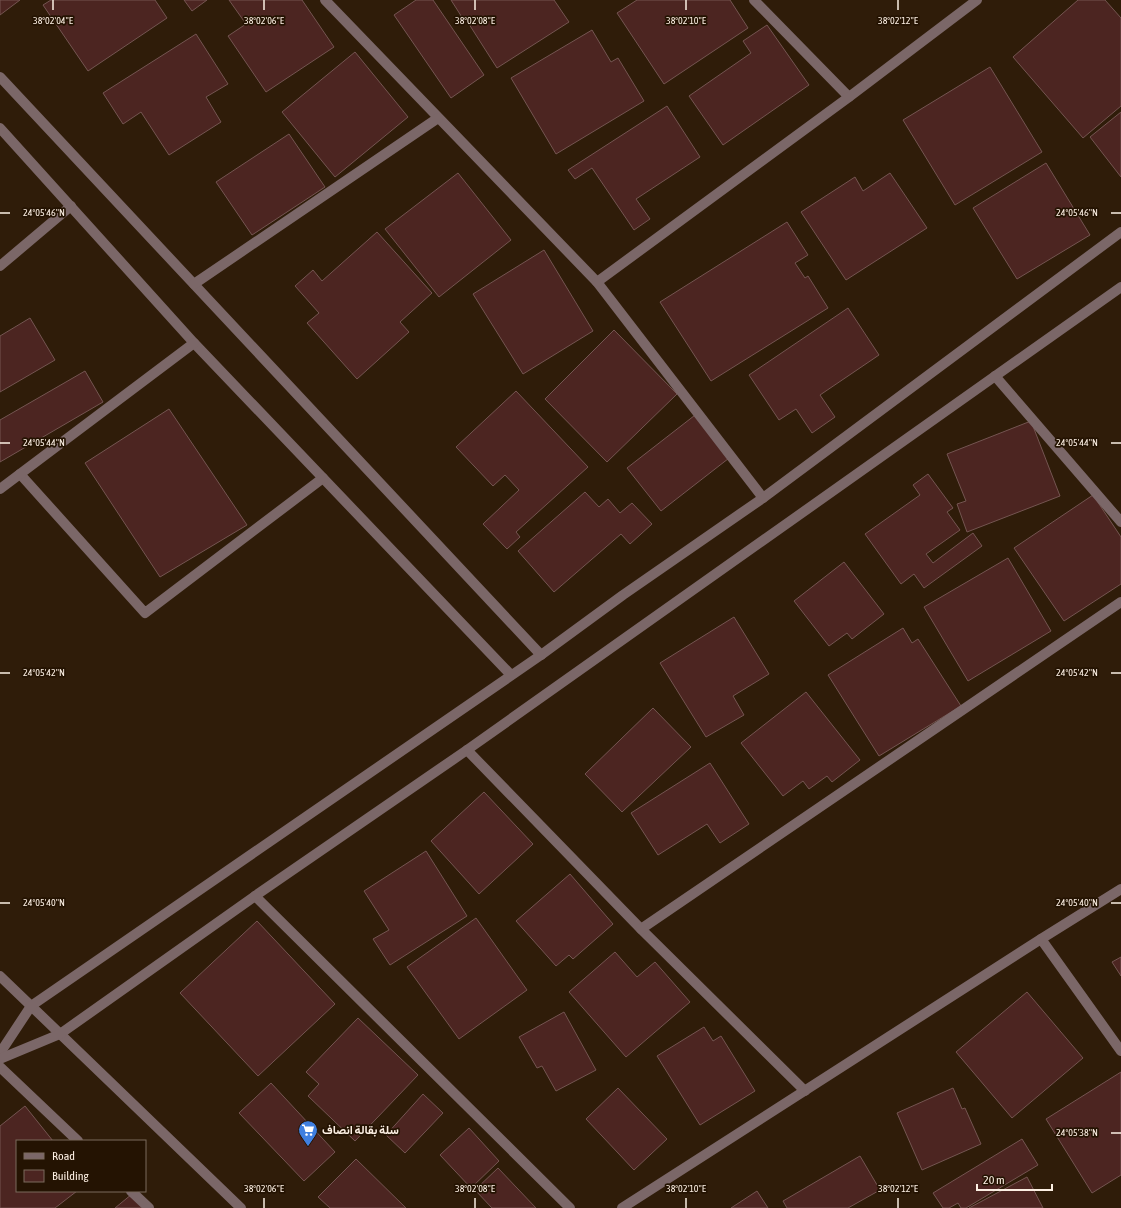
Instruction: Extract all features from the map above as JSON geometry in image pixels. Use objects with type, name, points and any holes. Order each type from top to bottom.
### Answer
[{"type":"street","points":[[325,0],[597,282],[763,498]]},
{"type":"street","points":[[754,0],[849,97]]},
{"type":"street","points":[[597,282],[849,97],[977,0]]},
{"type":"street","points":[[0,77],[541,655]]},
{"type":"street","points":[[194,284],[438,118]]},
{"type":"street","points":[[0,128],[194,343],[511,675]]},
{"type":"street","points":[[0,266],[71,206]]},
{"type":"street","points":[[0,1053],[31,1006],[541,655],[629,591],[763,498],[1121,232]]},
{"type":"street","points":[[0,1059],[60,1034],[255,896],[467,750],[1121,287]]},
{"type":"street","points":[[0,489],[194,343]]},
{"type":"street","points":[[995,376],[1121,522]]},
{"type":"street","points":[[20,474],[145,613],[323,478]]},
{"type":"street","points":[[642,929],[1121,602]]},
{"type":"street","points":[[467,750],[642,929],[805,1091]]},
{"type":"street","points":[[622,1208],[1121,889]]},
{"type":"street","points":[[255,896],[570,1208]]},
{"type":"street","points":[[1041,939],[1121,1051]]},
{"type":"street","points":[[0,976],[241,1208]]},
{"type":"street","points":[[0,1067],[77,1140]]},
{"type":"street","points":[[132,1192],[149,1208]]},
{"type":"building","points":[[0,0],[20,0],[0,15]]},
{"type":"building","points":[[51,0],[155,0],[167,18],[88,71],[43,5]]},
{"type":"building","points":[[184,0],[207,0],[192,11]]},
{"type":"building","points":[[229,0],[302,0],[334,47],[266,92],[228,36],[246,24]]},
{"type":"building","points":[[416,0],[433,0],[484,75],[451,98],[394,15]]},
{"type":"building","points":[[451,0],[554,0],[569,22],[497,68],[467,21],[465,22]]},
{"type":"building","points":[[637,0],[730,0],[748,28],[664,84],[617,13]]},
{"type":"building","points":[[1078,0],[1105,0],[1121,18],[1121,106],[1083,138],[1013,57]]},
{"type":"building","points":[[767,25],[809,85],[723,145],[689,96],[751,53],[743,41]]},
{"type":"building","points":[[592,30],[611,62],[618,58],[644,101],[556,154],[511,78]]},
{"type":"building","points":[[196,34],[228,84],[206,97],[221,122],[169,155],[141,112],[123,124],[103,93]]},
{"type":"building","points":[[355,52],[408,117],[335,177],[282,112]]},
{"type":"building","points":[[990,67],[1042,152],[955,205],[903,120]]},
{"type":"building","points":[[667,106],[700,157],[636,199],[650,219],[634,230],[592,168],[575,179],[568,170]]},
{"type":"building","points":[[1121,112],[1121,177],[1090,137]]},
{"type":"building","points":[[289,134],[325,187],[252,235],[216,182]]},
{"type":"building","points":[[1046,163],[1090,235],[1017,279],[973,208]]},
{"type":"building","points":[[458,173],[511,240],[439,297],[385,229]]},
{"type":"building","points":[[890,173],[927,228],[846,280],[801,212],[855,177],[863,191]]},
{"type":"building","points":[[787,222],[808,255],[795,263],[805,278],[808,276],[828,308],[711,381],[660,302]]},
{"type":"building","points":[[377,232],[432,293],[400,322],[409,332],[357,379],[307,323],[319,313],[295,286],[313,270],[322,281]]},
{"type":"building","points":[[544,250],[593,331],[523,374],[473,294]]},
{"type":"building","points":[[848,308],[879,355],[820,395],[835,417],[812,433],[796,409],[779,420],[749,375]]},
{"type":"building","points":[[30,318],[55,360],[0,392],[0,336]]},
{"type":"building","points":[[614,330],[677,394],[607,462],[545,399]]},
{"type":"building","points":[[85,371],[103,402],[0,462],[0,420]]},
{"type":"building","points":[[516,391],[588,467],[516,532],[520,537],[507,549],[483,524],[519,490],[505,475],[493,486],[456,447]]},
{"type":"building","points":[[169,409],[247,525],[160,577],[85,463]]},
{"type":"building","points":[[699,412],[733,455],[661,511],[627,468]]},
{"type":"building","points":[[1031,421],[1060,496],[967,532],[957,504],[966,501],[947,454]]},
{"type":"building","points":[[928,474],[953,508],[947,512],[960,530],[926,554],[933,563],[973,533],[982,546],[924,588],[914,574],[901,584],[865,534],[920,495],[913,485]]},
{"type":"building","points":[[585,492],[599,507],[608,499],[620,513],[632,503],[652,524],[630,544],[621,534],[554,592],[518,551]]},
{"type":"building","points":[[1093,495],[1121,537],[1121,584],[1064,621],[1014,548]]},
{"type":"building","points":[[1008,558],[1051,631],[968,681],[924,607]]},
{"type":"building","points":[[844,562],[884,614],[852,639],[847,633],[829,646],[794,601]]},
{"type":"building","points":[[734,617],[769,674],[733,696],[744,715],[706,737],[660,663]]},
{"type":"building","points":[[903,628],[912,643],[918,639],[961,706],[879,756],[828,675]]},
{"type":"building","points":[[806,692],[860,760],[832,782],[827,776],[809,789],[803,781],[783,796],[741,743]]},
{"type":"building","points":[[653,708],[691,747],[622,812],[585,774]]},
{"type":"building","points":[[710,763],[749,824],[720,843],[707,824],[658,855],[631,813]]},
{"type":"building","points":[[484,792],[533,844],[479,894],[431,841]]},
{"type":"building","points":[[426,851],[467,916],[390,965],[373,939],[389,930],[364,891]]},
{"type":"building","points":[[570,874],[613,924],[573,959],[569,955],[556,966],[516,921]]},
{"type":"building","points":[[476,918],[527,990],[459,1039],[407,967]]},
{"type":"building","points":[[257,921],[335,1004],[258,1076],[180,993]]},
{"type":"building","points":[[615,952],[637,977],[655,962],[690,1002],[626,1057],[569,992]]},
{"type":"building","points":[[1121,957],[1121,976],[1112,962]]},
{"type":"building","points":[[1027,992],[1083,1058],[1012,1118],[956,1052]]},
{"type":"building","points":[[564,1012],[596,1070],[556,1091],[542,1066],[537,1068],[519,1037]]},
{"type":"building","points":[[358,1018],[418,1075],[355,1141],[308,1096],[319,1084],[306,1072]]},
{"type":"building","points":[[704,1027],[713,1041],[721,1036],[755,1091],[700,1125],[657,1056]]},
{"type":"building","points":[[1121,1072],[1121,1175],[1092,1193],[1046,1119]]},
{"type":"building","points":[[271,1083],[335,1152],[304,1181],[239,1113]]},
{"type":"building","points":[[618,1088],[667,1139],[634,1170],[586,1119]]},
{"type":"building","points":[[953,1088],[962,1109],[965,1108],[981,1144],[922,1170],[897,1113]]},
{"type":"building","points":[[423,1094],[443,1113],[405,1153],[386,1135]]},
{"type":"building","points":[[25,1106],[52,1140],[16,1140],[16,1192],[76,1192],[55,1208],[0,1208],[0,1126]]},
{"type":"building","points":[[469,1128],[499,1161],[471,1188],[440,1155]]},
{"type":"building","points":[[1022,1139],[1038,1165],[966,1208],[961,1208],[958,1203],[949,1208],[943,1208],[933,1193]]},
{"type":"building","points":[[860,1156],[880,1190],[848,1208],[787,1208],[783,1201]]},
{"type":"building","points":[[356,1159],[406,1208],[330,1208],[318,1197]]},
{"type":"building","points":[[498,1168],[536,1208],[492,1208],[475,1190]]},
{"type":"building","points":[[1027,1177],[1043,1208],[969,1208]]},
{"type":"building","points":[[757,1191],[768,1208],[731,1208]]},
{"type":"building","points":[[132,1194],[144,1208],[115,1208]]},
{"type":"place","name":"سلة بقالة انصاف","points":[[308,1147]]}]
